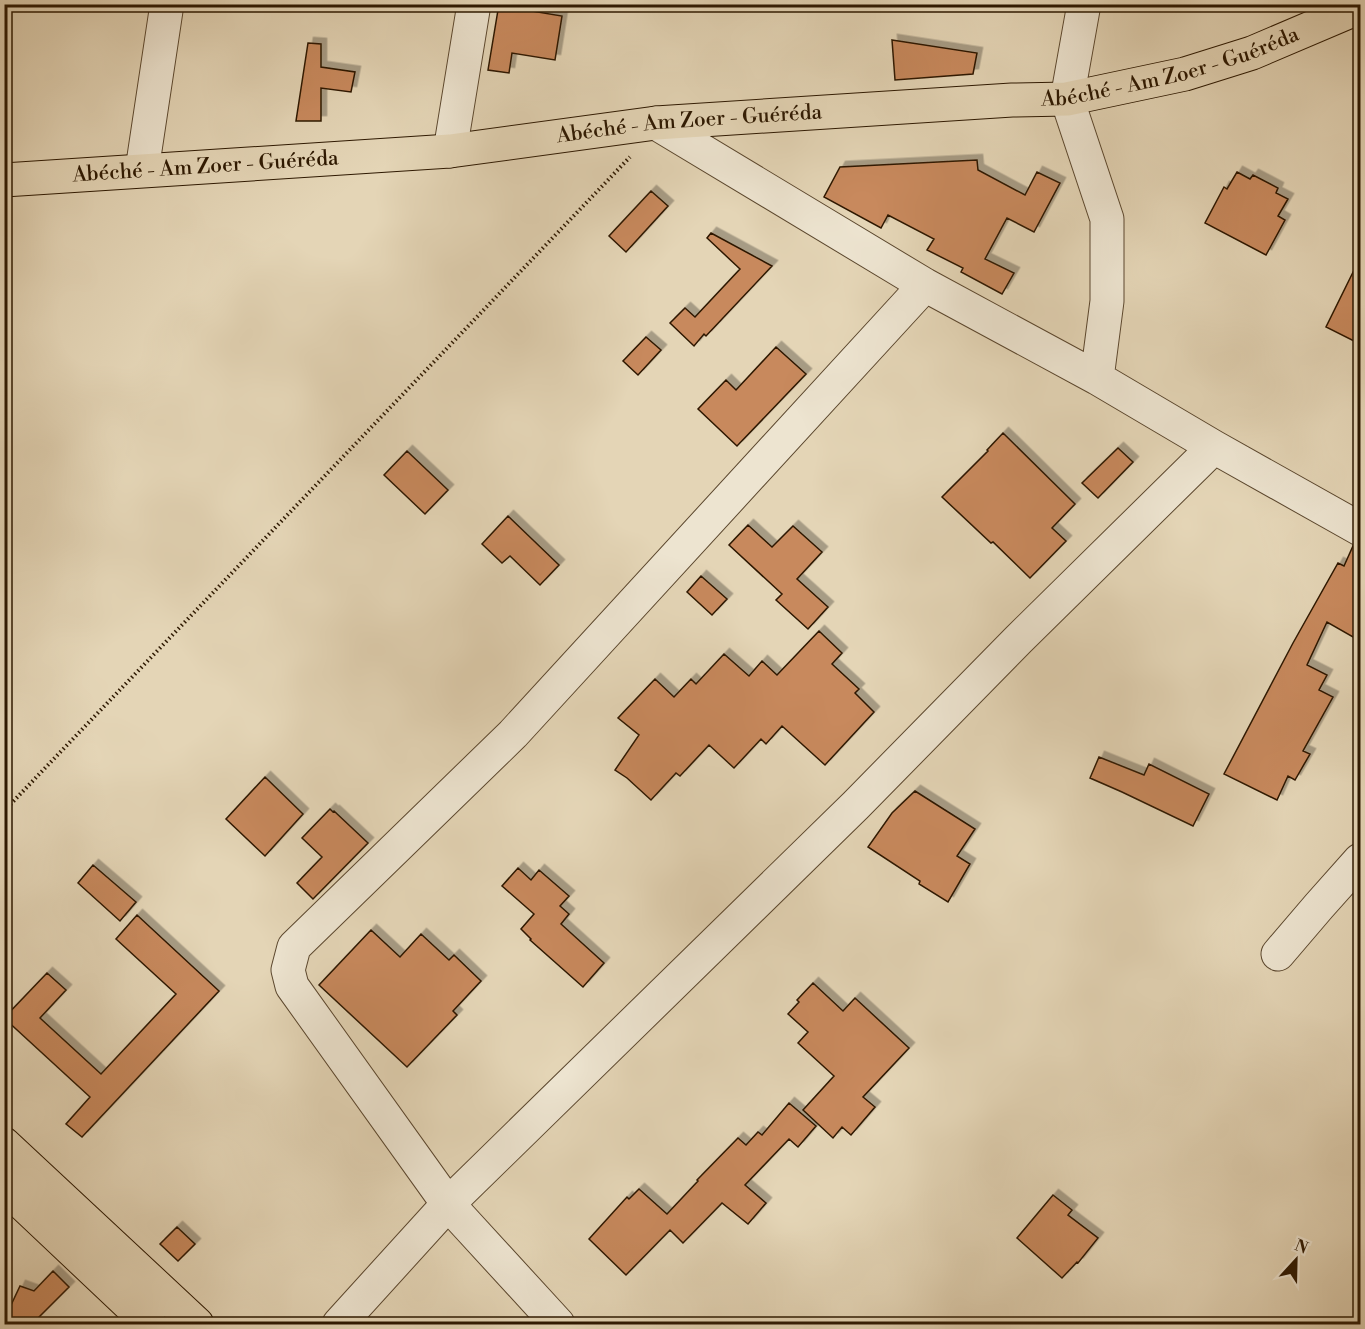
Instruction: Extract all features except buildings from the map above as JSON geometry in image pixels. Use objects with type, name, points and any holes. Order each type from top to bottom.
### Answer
[{"type":"main road","name":"Abéché - Am Zoer - Guéréda","points":[[4,180],[450,151],[656,123],[1011,100],[1066,99],[1185,74],[1252,53],[1360,7]]},
{"type":"main road","points":[[10,1179],[150,1324]]},
{"type":"main road","points":[[10,1179],[197,1324]]},
{"type":"street","points":[[142,170],[167,4]]},
{"type":"street","points":[[450,151],[474,4]]},
{"type":"street","points":[[1084,4],[1066,99],[1107,219],[1107,300],[1097,378]]},
{"type":"street","points":[[656,123],[925,285],[1097,378],[1360,529]]},
{"type":"street","points":[[558,1324],[448,1204],[292,986],[288,970],[294,947],[513,734],[925,285]]},
{"type":"street","points":[[339,1324],[448,1204],[856,805],[1018,640],[1214,447]]},
{"type":"street","points":[[1278,954],[1360,860]]},
{"type":"path","points":[[4,811],[645,141],[656,123]]}]
